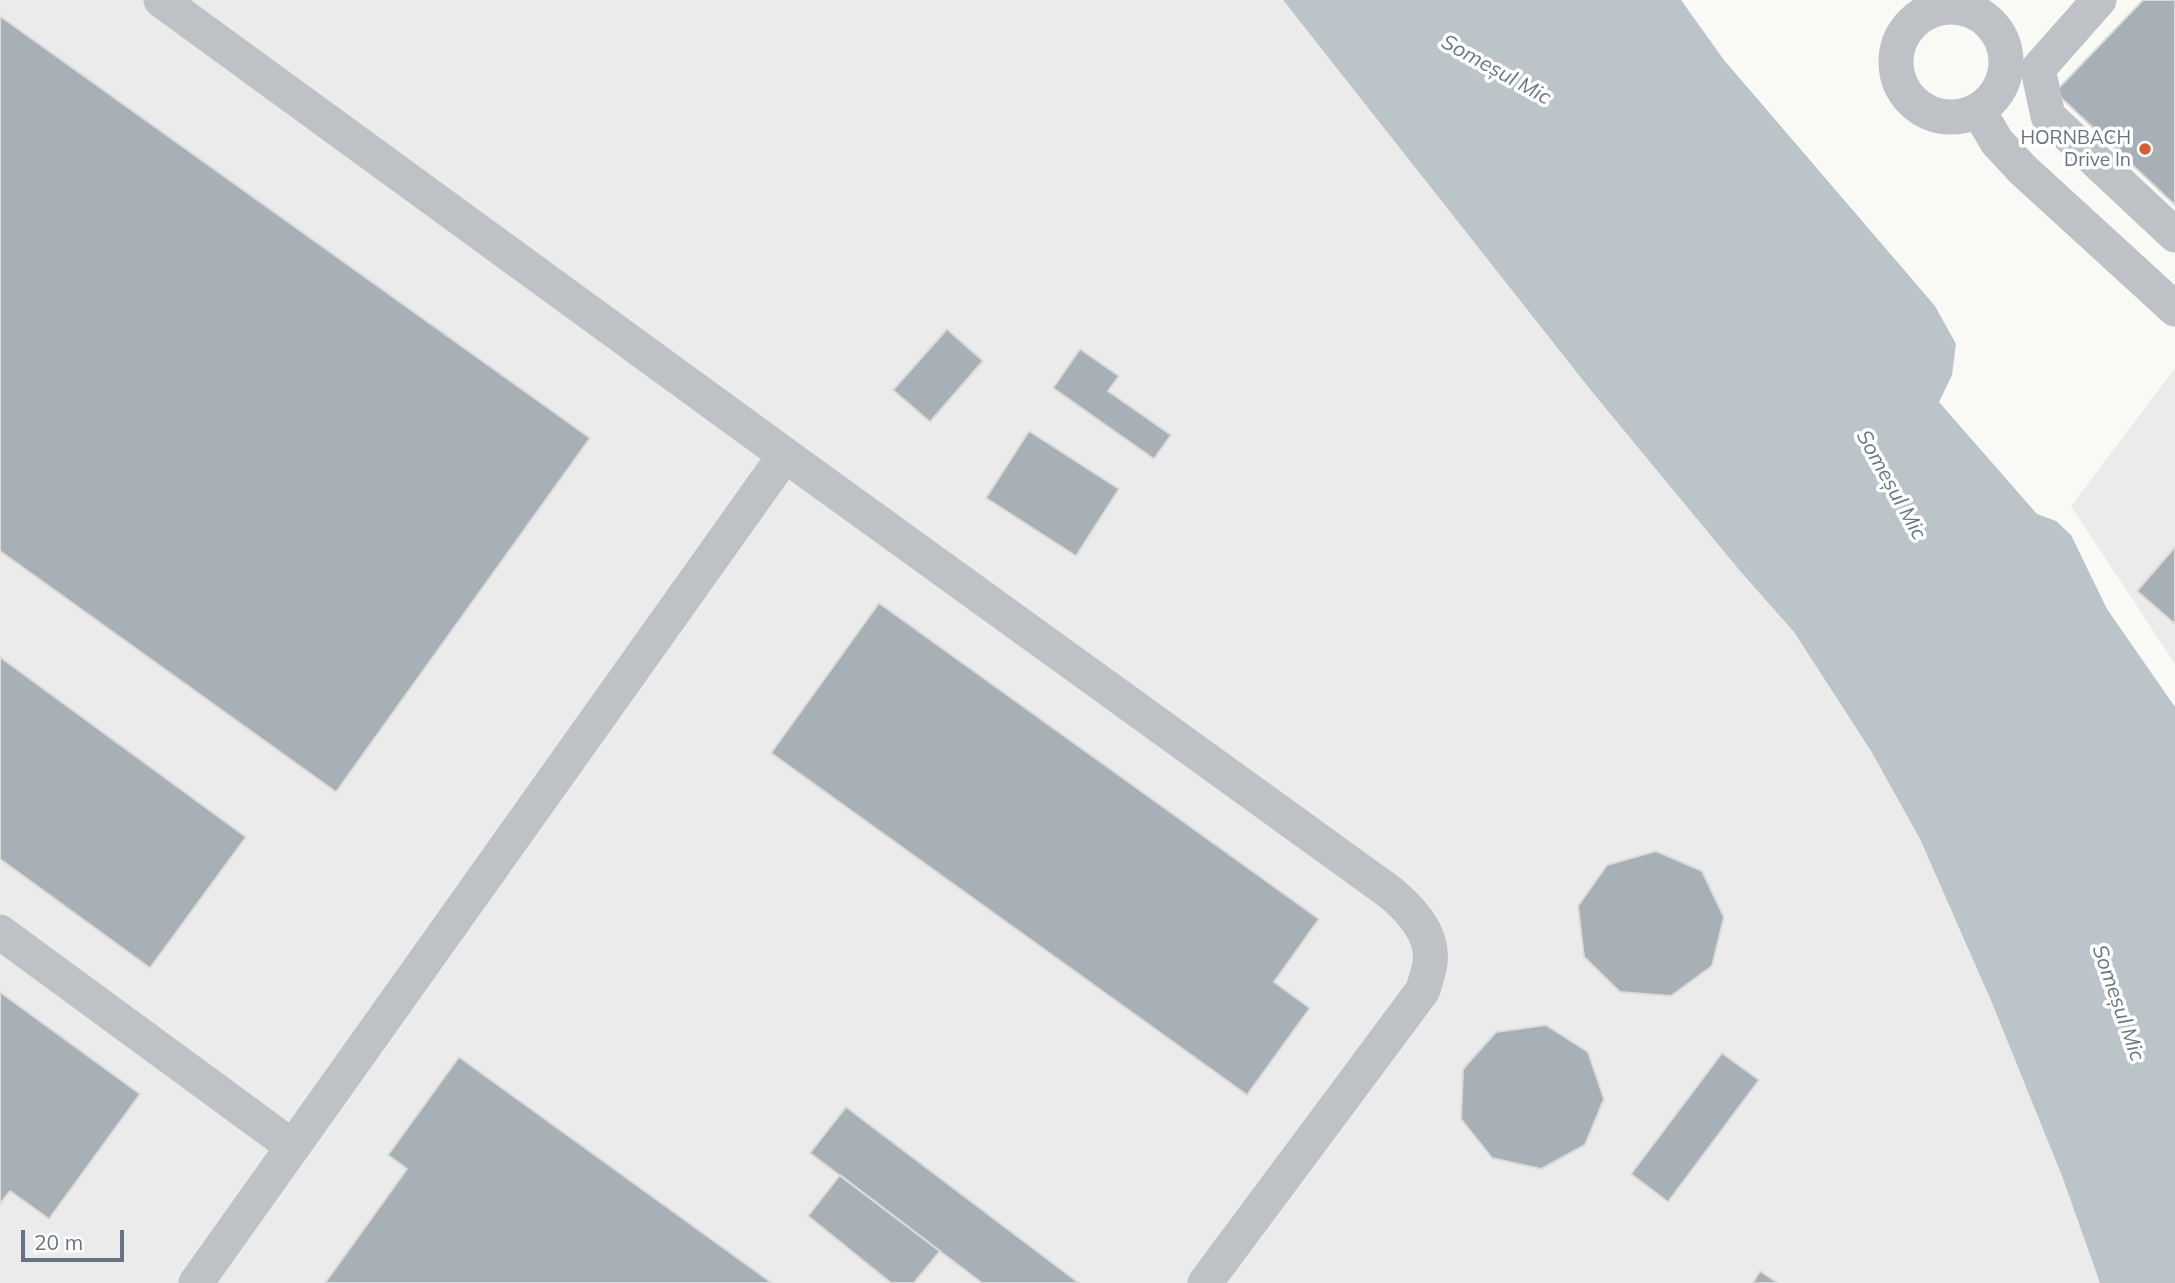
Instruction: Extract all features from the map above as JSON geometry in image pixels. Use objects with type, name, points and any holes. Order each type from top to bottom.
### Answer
[{"type":"lane","points":[[161,0],[1411,910],[1426,934],[1431,961],[1423,990],[1205,1283]]},
{"type":"lane","points":[[2099,0],[2038,69],[2048,116],[2175,235]]},
{"type":"lane","points":[[1978,110],[1997,142],[2022,169],[2175,309]]},
{"type":"lane","points":[[196,1283],[785,455]]},
{"type":"lane","points":[[0,932],[293,1147]]},
{"type":"shaded area","points":[[0,0],[1283,0],[1593,393],[1794,632],[1871,751],[1920,839],[1992,1003],[2062,1176],[2100,1283],[0,1283]]},
{"type":"shaded area","points":[[2175,368],[2175,664],[2071,506]]},
{"type":"water","name":"Someșul Mic","points":[[1283,0],[1681,0],[1724,60],[1935,306],[1956,344],[1952,375],[1939,402],[2037,514],[2056,521],[2071,535],[2107,609],[2175,707],[2175,1283],[2100,1283],[2062,1176],[1992,1003],[1920,839],[1871,751],[1794,632],[1593,393]]},
{"type":"building","name":"HORNBACH Drive In","points":[[2143,0],[2175,0],[2175,205],[2055,92]]},
{"type":"building","points":[[0,16],[590,438],[336,792],[0,551]]},
{"type":"building","points":[[947,329],[983,361],[930,422],[893,390]]},
{"type":"building","points":[[1080,349],[1119,376],[1108,391],[1171,435],[1154,459],[1053,388]]},
{"type":"building","points":[[1029,431],[1119,489],[1076,556],[986,498]]},
{"type":"building","points":[[2175,547],[2175,624],[2137,591]]},
{"type":"building","points":[[879,603],[1319,919],[1274,982],[1310,1008],[1247,1095],[771,753]]},
{"type":"building","points":[[0,657],[246,837],[150,968],[0,859]]},
{"type":"building","points":[[1656,851],[1702,871],[1724,917],[1712,966],[1671,996],[1620,992],[1584,957],[1578,906],[1607,865]]},
{"type":"building","points":[[0,992],[140,1094],[49,1219],[10,1191],[0,1204]]},
{"type":"building","points":[[1546,1025],[1588,1052],[1604,1099],[1585,1145],[1541,1169],[1492,1158],[1461,1119],[1463,1069],[1496,1032]]},
{"type":"building","points":[[1722,1053],[1759,1080],[1668,1202],[1631,1174]]},
{"type":"building","points":[[459,1057],[772,1283],[325,1283],[407,1169],[388,1155]]},
{"type":"building","points":[[846,1107],[1079,1283],[982,1283],[810,1153]]},
{"type":"building","points":[[840,1175],[940,1251],[914,1283],[891,1283],[808,1216]]},
{"type":"building","points":[[1760,1271],[1778,1283],[1753,1283]]},
{"type":"place","name":"HORNBACH Drive In","points":[[2145,149]]}]
